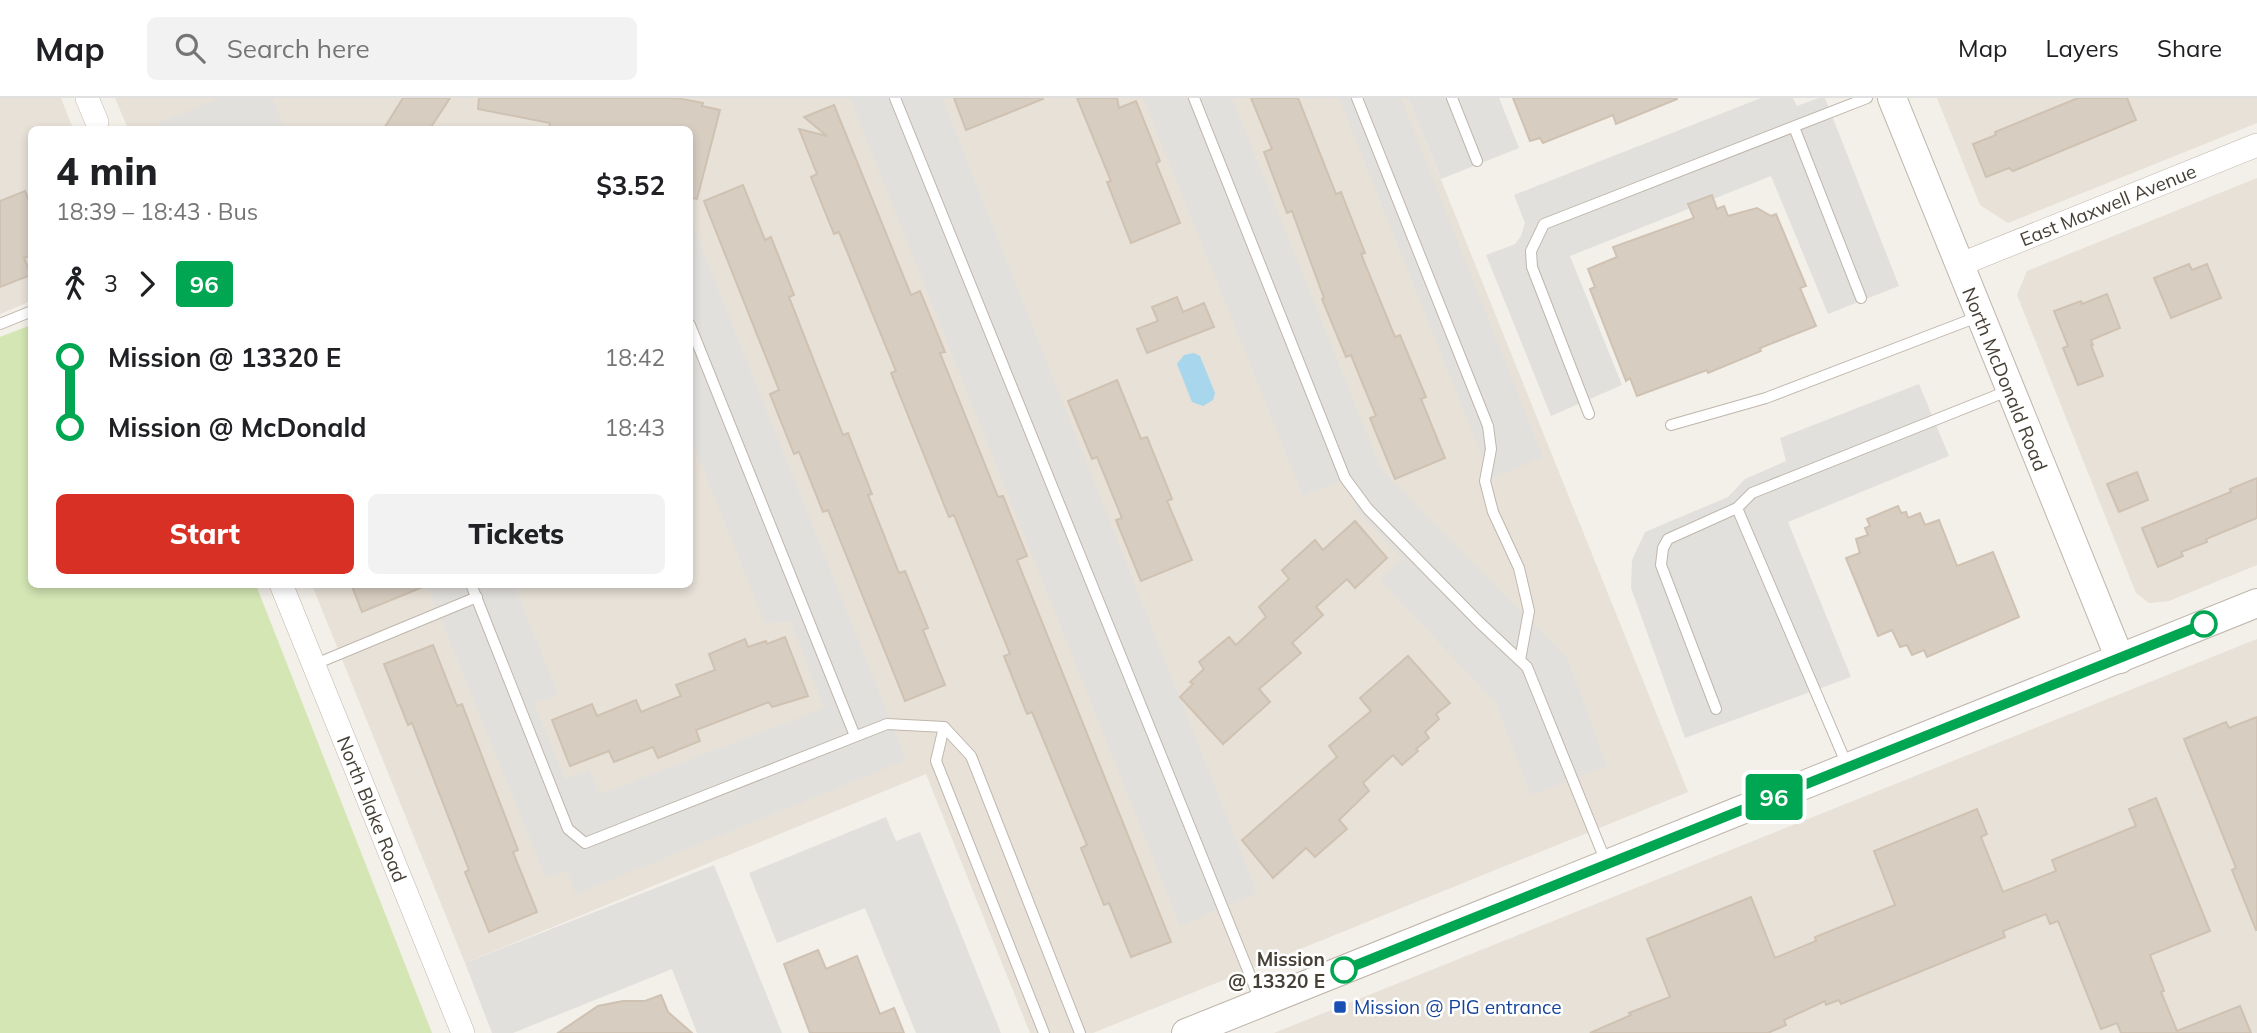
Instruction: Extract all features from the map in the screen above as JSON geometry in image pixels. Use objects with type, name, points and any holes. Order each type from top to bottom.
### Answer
[{"type":"street","points":[[88,98],[96,126]]},
{"type":"street","name":"North McDonald Road","points":[[1892,98],[2120,659]]},
{"type":"street","name":"East Maxwell Avenue","points":[[1959,265],[2257,145]]},
{"type":"street","name":"North Blake Road","points":[[283,588],[463,1033]]},
{"type":"street","points":[[1186,1033],[2257,603]]},
{"type":"lane","points":[[895,98],[1261,1003]]},
{"type":"lane","points":[[1194,98],[1345,478],[1368,509],[1527,667],[1607,864]]},
{"type":"lane","points":[[1357,98],[1488,426],[1491,449],[1485,481],[1493,512],[1519,568],[1530,611],[1520,660]]},
{"type":"lane","points":[[1452,98],[1477,161]]},
{"type":"lane","points":[[1589,414],[1532,267],[1531,251],[1544,224],[1867,98]]},
{"type":"lane","points":[[1794,127],[1861,298]]},
{"type":"lane","points":[[0,324],[28,313]]},
{"type":"lane","points":[[1671,425],[1766,398],[1979,316]]},
{"type":"lane","points":[[693,332],[855,737]]},
{"type":"lane","points":[[1716,709],[1661,565],[1663,548],[1668,539],[1737,508],[1752,493],[2010,390]]},
{"type":"lane","points":[[1737,508],[1848,768]]},
{"type":"lane","points":[[473,588],[568,829],[585,843],[887,724],[944,727],[971,755],[1080,1033]]},
{"type":"lane","points":[[313,665],[477,597]]},
{"type":"lane","points":[[944,727],[936,761],[1044,1033]]},
{"type":"shaded area","points":[[0,98],[61,98],[72,126],[28,126],[28,302],[0,314]]},
{"type":"shaded area","points":[[115,98],[1408,98],[1688,792],[1093,1033],[1030,1033],[926,774],[465,963],[313,588],[693,588],[693,126],[127,126]]},
{"type":"shaded area","points":[[220,98],[272,98],[284,126],[161,126],[159,122]]},
{"type":"shaded area","points":[[850,98],[942,98],[1257,893],[1180,926]]},
{"type":"shaded area","points":[[1143,98],[1232,98],[1381,469],[1567,658],[1607,766],[1531,795],[1496,703],[1380,580],[1402,558],[1358,512],[1345,480],[1303,496]]},
{"type":"shaded area","points":[[1339,98],[1401,98],[1543,457],[1491,479]]},
{"type":"shaded area","points":[[1408,98],[1499,98],[1519,148],[1441,179]]},
{"type":"shaded area","points":[[1761,98],[1793,98],[1797,106],[1825,98],[1899,286],[1828,314],[1771,176],[1570,256],[1622,385],[1551,416],[1486,255],[1515,244],[1521,236],[1525,223],[1514,195]]},
{"type":"shaded area","points":[[1937,98],[2257,98],[2257,123],[2008,223],[1980,205]]},
{"type":"shaded area","points":[[2257,178],[2257,565],[2169,601],[2149,603],[2136,593],[2017,295],[2027,271]]},
{"type":"shaded area","points":[[693,227],[906,760],[576,894],[567,871],[546,878],[428,588],[515,588],[558,694],[534,704],[565,779],[589,770],[600,794],[824,708],[791,622],[765,623],[693,444]]},
{"type":"shaded area","points":[[1919,384],[1949,456],[1788,522],[1851,677],[1685,738],[1631,588],[1632,560],[1645,532],[1728,497],[1745,479],[1786,461],[1780,438]]},
{"type":"shaded area","points":[[2257,639],[2257,1033],[1274,1033],[2130,690]]},
{"type":"shaded area","points":[[886,817],[896,841],[920,832],[1001,1033],[916,1033],[865,908],[777,943],[749,873]]},
{"type":"shaded area","points":[[714,865],[782,1033],[697,1033],[672,969],[513,1033],[492,1033],[465,963]]},
{"type":"green space","points":[[28,326],[28,588],[257,588],[432,1033],[0,1033],[0,337]]},
{"type":"water","points":[[1194,353],[1200,356],[1215,393],[1213,400],[1203,406],[1192,402],[1177,364],[1184,355]]},
{"type":"building","points":[[403,98],[450,98],[432,126],[386,126]]},
{"type":"building","points":[[479,98],[677,98],[703,103],[702,106],[720,110],[697,199],[693,198],[693,126],[550,126],[550,123],[478,109]]},
{"type":"building","points":[[954,98],[1042,98],[1043,99],[966,130]]},
{"type":"building","points":[[1077,98],[1117,98],[1119,108],[1136,101],[1160,161],[1156,163],[1180,223],[1131,243],[1107,182],[1111,181]]},
{"type":"building","points":[[1251,98],[1298,98],[1336,194],[1341,192],[1365,253],[1361,254],[1395,337],[1400,335],[1426,397],[1421,399],[1445,458],[1395,479],[1370,418],[1376,416],[1351,355],[1346,357],[1322,299],[1324,298],[1292,211],[1287,213],[1264,152],[1272,149]]},
{"type":"building","points":[[1513,98],[1677,99],[1616,124],[1613,115],[1543,143],[1540,138],[1530,141]]},
{"type":"building","points":[[2078,98],[2127,98],[2136,120],[2013,171],[2009,168],[1986,177],[1973,144],[1996,135],[1995,132]]},
{"type":"building","points":[[834,105],[911,295],[920,291],[945,352],[940,353],[998,497],[1003,496],[1027,556],[1017,560],[1171,942],[1131,957],[1109,903],[1104,905],[1081,848],[1087,845],[1032,712],[1027,714],[1004,656],[1010,654],[954,515],[949,517],[891,373],[896,371],[839,232],[834,234],[811,177],[817,174],[799,129],[827,136],[804,117]]},
{"type":"building","points":[[743,185],[765,240],[771,237],[794,295],[789,297],[843,435],[848,433],[872,494],[868,495],[899,573],[905,571],[928,628],[923,630],[945,685],[905,701],[828,510],[823,512],[799,452],[794,454],[770,394],[779,390],[704,201]]},
{"type":"building","points":[[25,191],[28,198],[28,256],[24,258],[28,276],[0,287],[0,201]]},
{"type":"building","points":[[1712,195],[1717,209],[1724,206],[1728,216],[1757,208],[1771,216],[1776,214],[1806,286],[1800,288],[1816,326],[1760,348],[1761,351],[1708,373],[1707,370],[1637,396],[1630,378],[1626,381],[1590,289],[1595,287],[1588,269],[1617,257],[1613,247],[1694,218],[1688,204]]},
{"type":"building","points":[[2189,264],[2192,270],[2207,264],[2221,298],[2171,318],[2154,278]]},
{"type":"building","points":[[2107,294],[2120,328],[2091,340],[2103,376],[2078,385],[2063,348],[2068,346],[2054,311]]},
{"type":"building","points":[[1177,297],[1183,312],[1204,303],[1214,327],[1147,353],[1137,329],[1158,321],[1152,307]]},
{"type":"building","points":[[1117,380],[1141,439],[1147,437],[1172,499],[1167,501],[1192,560],[1141,581],[1116,520],[1122,518],[1097,457],[1092,459],[1068,401]]},
{"type":"building","points":[[2137,472],[2148,500],[2119,512],[2107,484]]},
{"type":"building","points":[[2257,478],[2257,518],[2206,539],[2207,542],[2181,552],[2183,556],[2158,567],[2142,528],[2231,492],[2230,489]]},
{"type":"building","points":[[1898,506],[1901,513],[1906,512],[1908,518],[1920,513],[1925,525],[1939,520],[1957,566],[1993,552],[2019,617],[1927,657],[1924,650],[1912,655],[1907,645],[1900,647],[1892,630],[1878,636],[1846,558],[1860,553],[1856,539],[1868,535],[1865,528],[1870,526],[1867,519]]},
{"type":"building","points":[[1355,521],[1387,558],[1355,588],[1347,579],[1316,607],[1323,615],[1292,643],[1301,653],[1259,689],[1270,702],[1223,744],[1180,697],[1193,684],[1190,682],[1204,669],[1199,662],[1229,637],[1236,645],[1266,617],[1259,607],[1289,579],[1282,570],[1315,540],[1323,550]]},
{"type":"building","points":[[353,588],[421,588],[362,612]]},
{"type":"building","points":[[785,637],[808,696],[772,707],[769,702],[696,730],[700,741],[658,758],[653,747],[614,762],[609,751],[570,766],[552,720],[592,704],[597,716],[636,700],[641,712],[681,696],[676,685],[715,670],[709,654],[745,639],[748,647]]},
{"type":"building","points":[[433,645],[457,706],[462,704],[518,850],[513,852],[537,912],[489,932],[465,872],[469,870],[412,723],[408,725],[384,664]]},
{"type":"building","points":[[1408,656],[1450,703],[1436,714],[1439,719],[1425,732],[1429,738],[1402,765],[1393,755],[1363,783],[1369,791],[1339,820],[1347,829],[1315,857],[1306,848],[1273,878],[1242,840],[1337,757],[1329,746],[1371,711],[1360,698]]},
{"type":"building","points":[[2257,717],[2256,930],[2232,870],[2236,868],[2184,739],[2226,722],[2229,728]]},
{"type":"building","points":[[2156,798],[2210,931],[2150,955],[2164,991],[2161,992],[2177,1031],[2240,1006],[2251,1033],[2121,1033],[2117,1023],[2101,1029],[2058,921],[2050,924],[2046,914],[2003,931],[2005,937],[1841,1004],[1839,1000],[1826,1005],[1825,1001],[1784,1020],[1786,1025],[1768,1033],[1590,1033],[1631,1015],[1629,1013],[1670,997],[1647,939],[1751,897],[1775,958],[1816,941],[1815,937],[1895,905],[1874,851],[1977,809],[1987,834],[1981,837],[2003,892],[2056,871],[2052,860],[2136,826],[2129,809]]},
{"type":"building","points":[[818,950],[826,969],[857,956],[880,1014],[894,1008],[904,1033],[810,1033],[784,964]]},
{"type":"building","points":[[661,995],[668,1012],[692,1033],[558,1033],[598,1006],[623,1001],[645,1001]]},
{"type":"bus line","name":"96","points":[[1344,970],[2204,624]]},
{"type":"place","name":"Mission @ 13320 E","points":[[1344,970]]},
{"type":"place","name":"Mission @ PIG entrance","points":[[1340,1007]]}]
